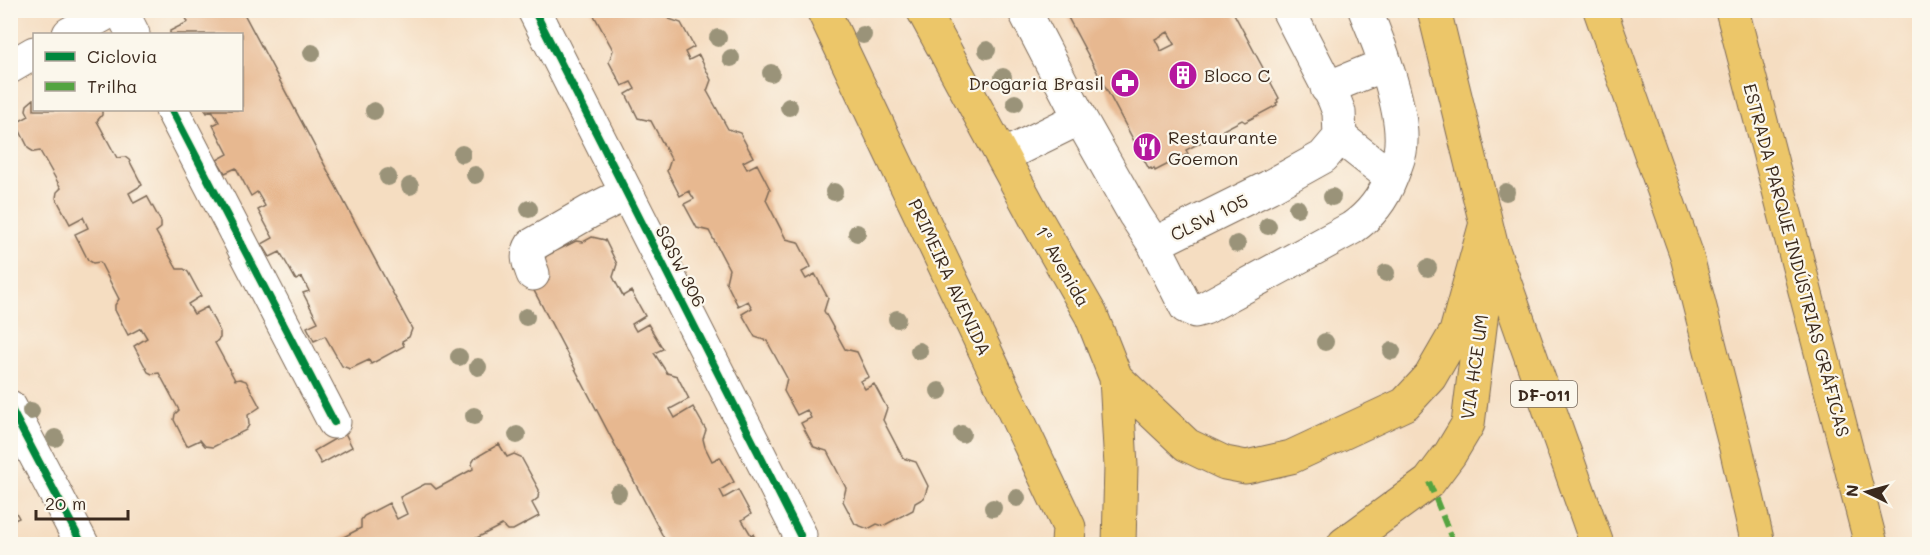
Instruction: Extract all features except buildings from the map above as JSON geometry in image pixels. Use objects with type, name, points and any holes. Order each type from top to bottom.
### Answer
[{"type":"main road","name":"PRIMEIRA AVENIDA","points":[[823,10],[1069,527],[1068,544]]},
{"type":"main road","name":"1ª Avenida","points":[[923,10],[1091,315],[1116,378],[1121,466],[1119,544]]},
{"type":"main road","name":"DF-011","points":[[1434,10],[1489,233],[1597,544]]},
{"type":"main road","points":[[1600,10],[1686,253],[1758,544]]},
{"type":"main road","name":"ESTRADA PARQUE INDÚSTRIAS GRÁFICAS","points":[[1732,10],[1871,544]]},
{"type":"main road","points":[[1116,378],[1186,445],[1225,463],[1246,467],[1291,457],[1405,404],[1430,377],[1456,332],[1489,233]]},
{"type":"main road","name":"VIA HCE UM","points":[[1344,544],[1429,482],[1450,454],[1468,424],[1489,233]]},
{"type":"street","points":[[71,33],[112,10]]},
{"type":"street","points":[[121,10],[132,33]]},
{"type":"street","name":"SQSW 306","points":[[534,10],[800,535]]},
{"type":"street","name":"CLSW 105","points":[[1024,10],[1080,118],[1154,244],[1269,188],[1323,158],[1340,137]]},
{"type":"street","points":[[1288,10],[1339,112],[1340,137],[1391,177]]},
{"type":"street","points":[[1154,244],[1186,307],[1195,311],[1205,308],[1366,219],[1384,195],[1391,177],[1400,151],[1401,129],[1398,109],[1376,36],[1365,10]]},
{"type":"street","points":[[10,67],[33,54]]},
{"type":"street","points":[[1327,88],[1384,65]]},
{"type":"street","points":[[173,111],[334,422]]},
{"type":"street","points":[[1003,156],[1080,118]]},
{"type":"street","points":[[533,274],[527,259],[532,245],[627,193]]},
{"type":"street","points":[[10,407],[82,544]]},
{"type":"marked path","points":[[1429,482],[1454,544]]},
{"type":"cycle path","points":[[534,10],[800,535]]},
{"type":"cycle path","points":[[173,111],[334,422]]},
{"type":"cycle path","points":[[10,407],[82,544]]},
{"type":"place","name":"Bloco C","points":[[1183,75]]},
{"type":"place","name":"Drogaria Brasil","points":[[1125,83]]},
{"type":"place","name":"Restaurante Goemon","points":[[1147,147]]}]
